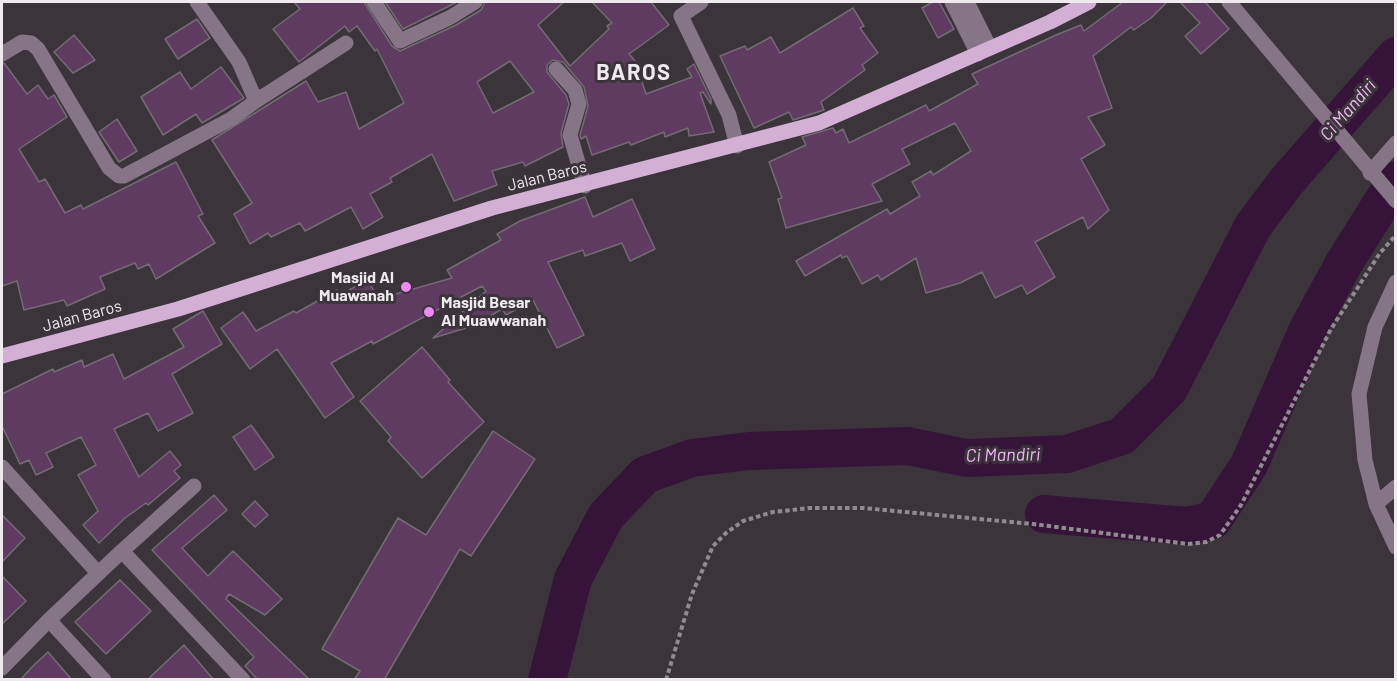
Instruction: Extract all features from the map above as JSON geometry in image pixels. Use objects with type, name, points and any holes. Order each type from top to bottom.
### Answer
[{"type":"main road","name":"Jalan Baros","points":[[3,353],[178,309],[492,208],[585,186],[819,123],[1089,2]]},
{"type":"street","points":[[197,2],[239,62],[256,101]]},
{"type":"street","points":[[374,2],[400,41],[451,17],[475,2]]},
{"type":"street","points":[[701,2],[681,16],[729,115],[737,146]]},
{"type":"street","points":[[952,2],[984,51]]},
{"type":"street","points":[[967,2],[984,51]]},
{"type":"street","points":[[1229,2],[1395,201]]},
{"type":"street","points":[[2,54],[22,42],[30,43],[38,49],[109,168],[118,176],[130,174],[231,119],[346,43]]},
{"type":"street","points":[[556,69],[575,90],[579,104],[570,135],[585,186]]},
{"type":"street","points":[[1370,173],[1395,143]]},
{"type":"street","points":[[1395,282],[1374,327],[1359,394],[1360,428],[1376,504],[1395,547]]},
{"type":"street","points":[[2,467],[98,573]]},
{"type":"street","points":[[2,668],[98,573],[194,486]]},
{"type":"street","points":[[1376,504],[1395,487]]},
{"type":"street","points":[[122,551],[243,680]]},
{"type":"street","points":[[49,620],[104,680]]},
{"type":"path","points":[[666,680],[692,594],[713,546],[743,521],[773,512],[810,508],[863,508],[1033,524],[1188,544],[1206,542],[1220,535],[1241,505],[1331,329],[1380,253],[1395,235]]},
{"type":"building","points":[[294,2],[364,2],[392,46],[400,51],[456,25],[481,10],[485,2],[564,2],[538,25],[570,66],[609,29],[607,26],[612,23],[592,2],[651,2],[669,25],[629,54],[635,61],[646,94],[692,77],[687,69],[694,64],[711,99],[711,104],[703,92],[700,93],[714,132],[689,136],[688,128],[665,137],[664,132],[631,145],[629,142],[592,155],[586,136],[581,139],[580,135],[588,106],[584,87],[563,62],[553,60],[547,65],[547,72],[566,95],[569,104],[561,133],[563,147],[525,166],[523,162],[492,171],[497,185],[454,201],[432,154],[390,178],[392,182],[370,194],[383,217],[363,229],[351,207],[305,231],[300,223],[271,237],[268,233],[250,244],[234,214],[252,203],[212,140],[306,81],[318,102],[346,92],[359,129],[404,103],[377,49],[375,51],[357,26],[349,32],[345,26],[299,62],[273,29],[300,9]],"holes":[[[510,61],[534,92],[493,113],[477,82]]]},
{"type":"building","points":[[385,2],[457,2],[403,29]]},
{"type":"building","points":[[933,2],[939,2],[954,29],[938,38],[922,8]]},
{"type":"building","points":[[1123,2],[1167,2],[1151,18],[1134,30],[1131,27],[1093,56],[1112,108],[1088,117],[1105,145],[1081,159],[1109,210],[1088,229],[1083,217],[1035,242],[1055,277],[1027,294],[1022,285],[995,298],[982,272],[960,283],[926,293],[916,258],[881,280],[878,275],[862,284],[847,256],[842,258],[841,255],[805,276],[796,261],[887,209],[890,214],[920,196],[912,182],[931,171],[933,175],[971,151],[955,123],[902,149],[910,164],[872,184],[882,201],[786,228],[778,199],[782,198],[769,162],[806,145],[802,137],[833,128],[836,133],[843,129],[849,143],[926,105],[929,111],[978,84],[972,74],[1081,25],[1084,31]]},
{"type":"building","points":[[1180,2],[1205,2],[1229,29],[1201,54],[1185,36],[1200,23]]},
{"type":"building","points":[[853,8],[864,26],[860,28],[878,53],[862,65],[865,70],[821,102],[824,110],[793,120],[789,112],[754,128],[720,56],[745,46],[747,50],[771,37],[780,53]]},
{"type":"building","points":[[197,19],[210,38],[178,59],[165,39]]},
{"type":"building","points":[[74,35],[95,60],[73,73],[54,52]]},
{"type":"building","points":[[4,63],[27,94],[38,85],[48,99],[54,95],[67,117],[19,149],[39,182],[45,179],[65,213],[81,205],[83,209],[176,162],[203,214],[198,216],[215,243],[156,279],[149,264],[138,269],[135,263],[100,277],[105,289],[67,306],[64,300],[24,310],[17,281],[2,286],[2,64]]},
{"type":"building","points":[[221,67],[244,98],[202,123],[196,114],[163,135],[141,97],[180,72],[191,89]]},
{"type":"building","points":[[117,119],[137,151],[119,162],[99,132]]},
{"type":"building","points":[[585,197],[593,217],[632,199],[655,249],[630,261],[622,243],[585,256],[583,250],[548,262],[584,335],[557,348],[533,300],[506,315],[502,309],[473,326],[433,338],[486,291],[482,286],[373,344],[372,341],[331,363],[354,397],[325,418],[277,349],[250,369],[221,328],[243,312],[256,331],[294,311],[296,313],[337,290],[340,295],[368,280],[378,299],[452,278],[447,270],[501,240],[497,234],[520,221]]},
{"type":"building","points":[[203,311],[222,344],[172,374],[193,413],[158,431],[148,413],[114,429],[139,477],[170,451],[181,465],[174,471],[180,478],[148,505],[146,503],[125,518],[99,543],[83,525],[98,511],[78,475],[96,465],[81,437],[46,453],[53,467],[36,475],[29,460],[20,464],[2,426],[2,394],[53,369],[54,372],[82,360],[84,367],[113,354],[124,379],[184,347],[173,329]]},
{"type":"building","points":[[422,347],[450,380],[448,382],[484,422],[422,478],[388,441],[391,437],[360,401]]},
{"type":"building","points":[[251,425],[274,457],[255,470],[233,437]]},
{"type":"building","points":[[493,431],[535,459],[471,556],[460,549],[384,680],[354,680],[360,671],[322,649],[398,518],[426,535]]},
{"type":"building","points":[[214,495],[227,510],[182,548],[208,576],[233,551],[282,599],[265,615],[229,594],[226,599],[310,680],[258,680],[245,666],[254,657],[152,550]]},
{"type":"building","points":[[255,501],[268,515],[255,527],[242,514]]},
{"type":"building","points":[[2,515],[25,538],[2,562]]},
{"type":"building","points":[[2,576],[26,601],[2,624]]},
{"type":"building","points":[[120,580],[151,611],[106,654],[75,622]]},
{"type":"building","points":[[184,645],[214,680],[147,680]]},
{"type":"building","points":[[48,652],[72,680],[20,680],[33,666]]},
{"type":"waterway","name":"Ci Mandiri","points":[[547,680],[573,579],[606,516],[645,475],[692,458],[749,451],[908,446],[966,458],[1067,454],[1122,436],[1169,389],[1253,226],[1286,182],[1396,56]]},
{"type":"waterway","points":[[1044,514],[1188,526],[1213,520],[1249,465],[1307,331],[1344,263],[1396,180]]},
{"type":"place","name":"Masjid Al Muawanah","points":[[406,287]]},
{"type":"place","name":"Masjid Besar Al Muawwanah","points":[[429,312]]},
{"type":"district","name":"BAROS","points":[[634,73]]}]
